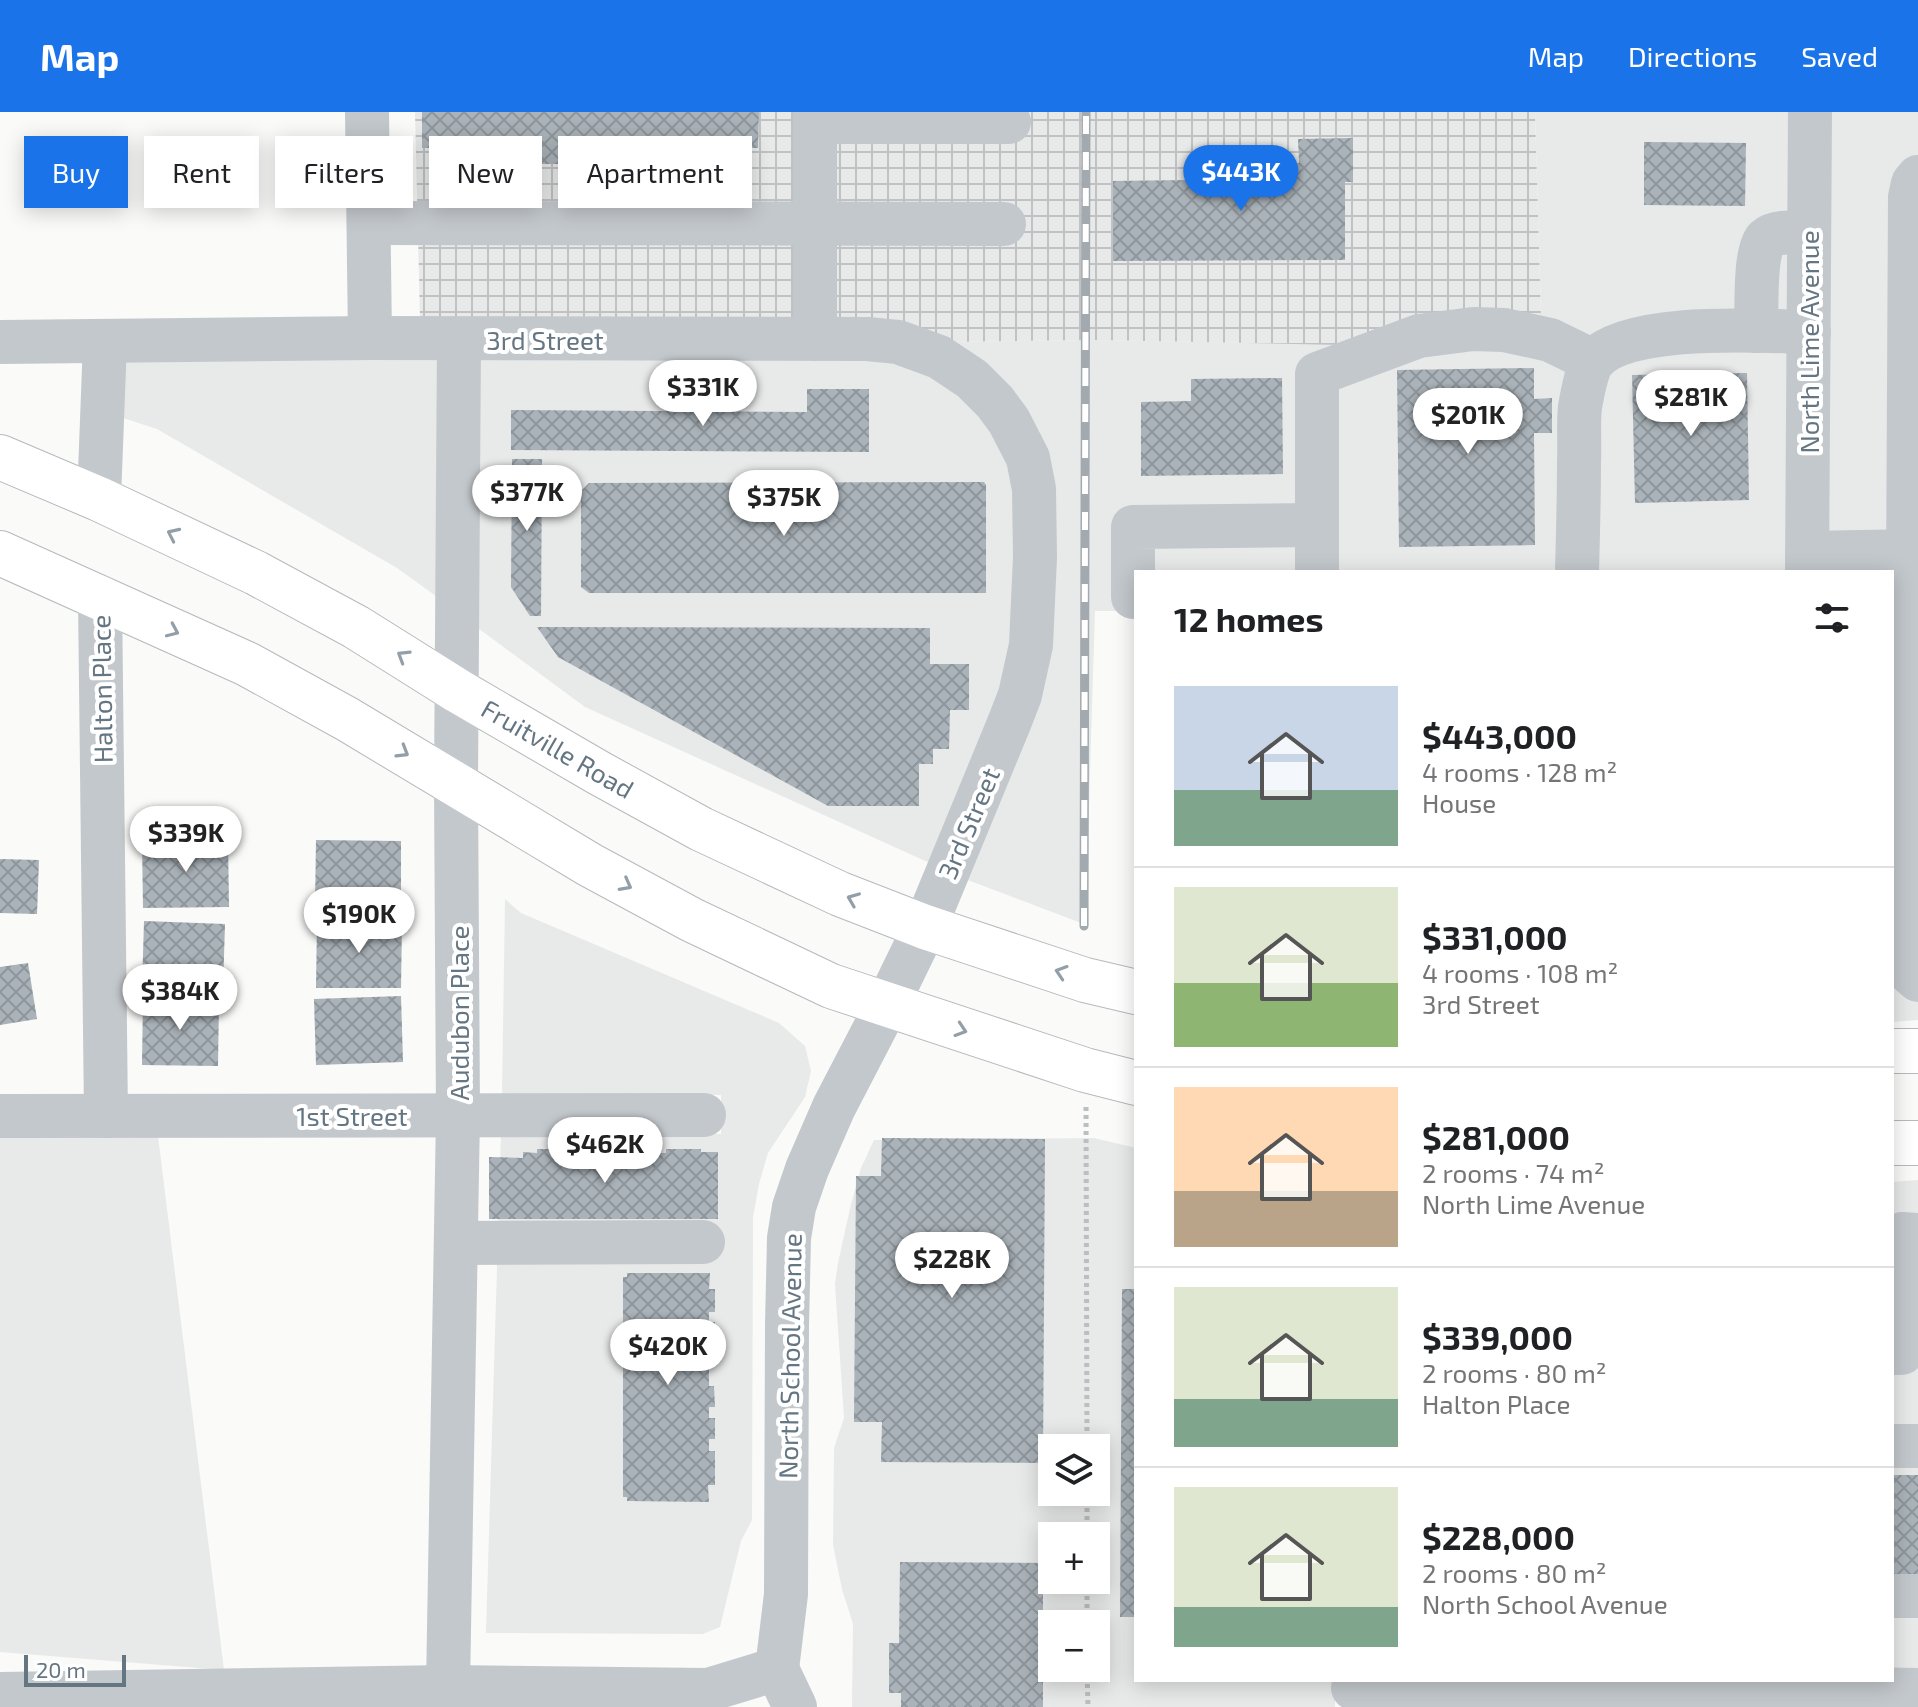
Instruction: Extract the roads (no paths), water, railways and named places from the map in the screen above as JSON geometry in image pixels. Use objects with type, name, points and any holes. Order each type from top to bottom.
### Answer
[{"type":"main road","name":"Fruitville Road","points":[[0,457],[99,499],[256,573],[356,627],[458,691],[701,829],[840,894],[925,927],[1085,980],[1134,992]]},
{"type":"main road","points":[[0,553],[247,664],[347,719],[590,865],[692,920],[831,986],[1085,1070],[1134,1082]]},
{"type":"main road","points":[[1894,1051],[1918,1051]]},
{"type":"main road","points":[[1894,1143],[1918,1143]]},
{"type":"street","points":[[367,112],[370,338]]},
{"type":"street","name":"North Lime Avenue","points":[[1807,562],[1810,112]]},
{"type":"street","points":[[815,339],[815,117],[1009,122]]},
{"type":"street","points":[[1918,177],[1913,183],[1910,197],[1913,551],[1906,965],[1918,980]]},
{"type":"street","points":[[369,223],[1004,224]]},
{"type":"street","points":[[1756,331],[1758,257],[1765,239],[1776,234],[1809,233]]},
{"type":"street","points":[[1317,570],[1317,374],[1419,336],[1473,329],[1504,330],[1550,340],[1593,361]]},
{"type":"street","points":[[1577,570],[1580,407],[1593,361],[1625,342],[1663,333],[1809,332]]},
{"type":"street","name":"3rd Street","points":[[0,342],[370,338],[867,339],[898,342],[939,357],[972,379],[995,402],[1009,421],[1028,458],[1034,489],[1035,569],[1027,669],[1010,721],[925,927]]},
{"type":"street","name":"Audubon Place","points":[[448,1687],[458,1115],[456,784],[459,339]]},
{"type":"street","points":[[99,499],[105,341]]},
{"type":"street","points":[[1134,570],[1133,527],[1316,525]]},
{"type":"street","points":[[1807,562],[1913,551]]},
{"type":"street","name":"Halton Place","points":[[100,597],[106,1116]]},
{"type":"street","name":"North School Avenue","points":[[786,1688],[787,1325],[791,1221],[798,1191],[820,1136],[925,927]]},
{"type":"street","name":"1st Street","points":[[0,1116],[704,1115]]},
{"type":"street","points":[[1894,1353],[1902,1353],[1910,1338],[1902,1234],[1917,1237]]},
{"type":"street","points":[[456,1243],[703,1242]]},
{"type":"street","points":[[1894,1446],[1918,1446]]},
{"type":"street","points":[[1894,1596],[1918,1596]]},
{"type":"street","points":[[0,1694],[188,1699],[448,1687],[786,1688]]},
{"type":"street","points":[[1353,1692],[1918,1690]]},
{"type":"railway","points":[[1084,926],[1086,112]]}]
